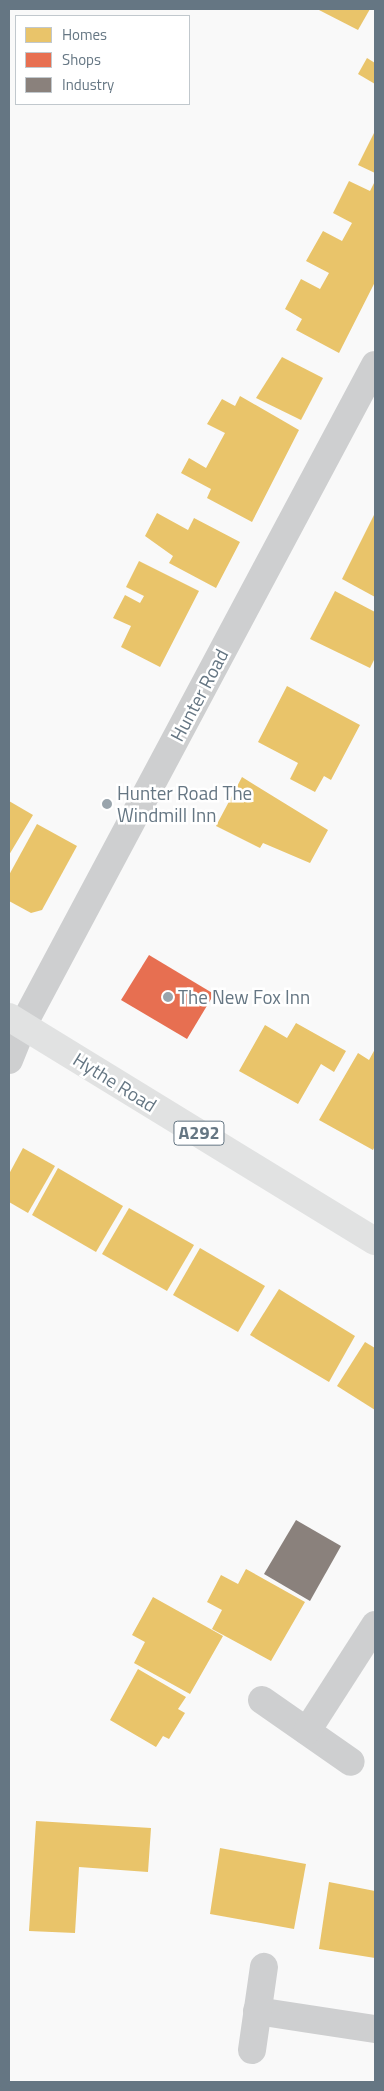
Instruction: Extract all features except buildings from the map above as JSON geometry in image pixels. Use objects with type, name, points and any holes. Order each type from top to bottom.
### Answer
[{"type":"main road","name":"Hythe Road","points":[[16,1021],[375,1241]]},
{"type":"street","name":"Hunter Road","points":[[9,1060],[16,1021],[375,365]]},
{"type":"street","points":[[308,1732],[375,1625]]},
{"type":"street","points":[[262,1700],[352,1762]]},
{"type":"street","points":[[252,2050],[264,1967]]},
{"type":"street","points":[[257,2011],[375,2029]]},
{"type":"place","name":"Hunter Road The Windmill Inn","points":[[107,804]]},
{"type":"place","name":"The New Fox Inn","points":[[168,997]]}]
